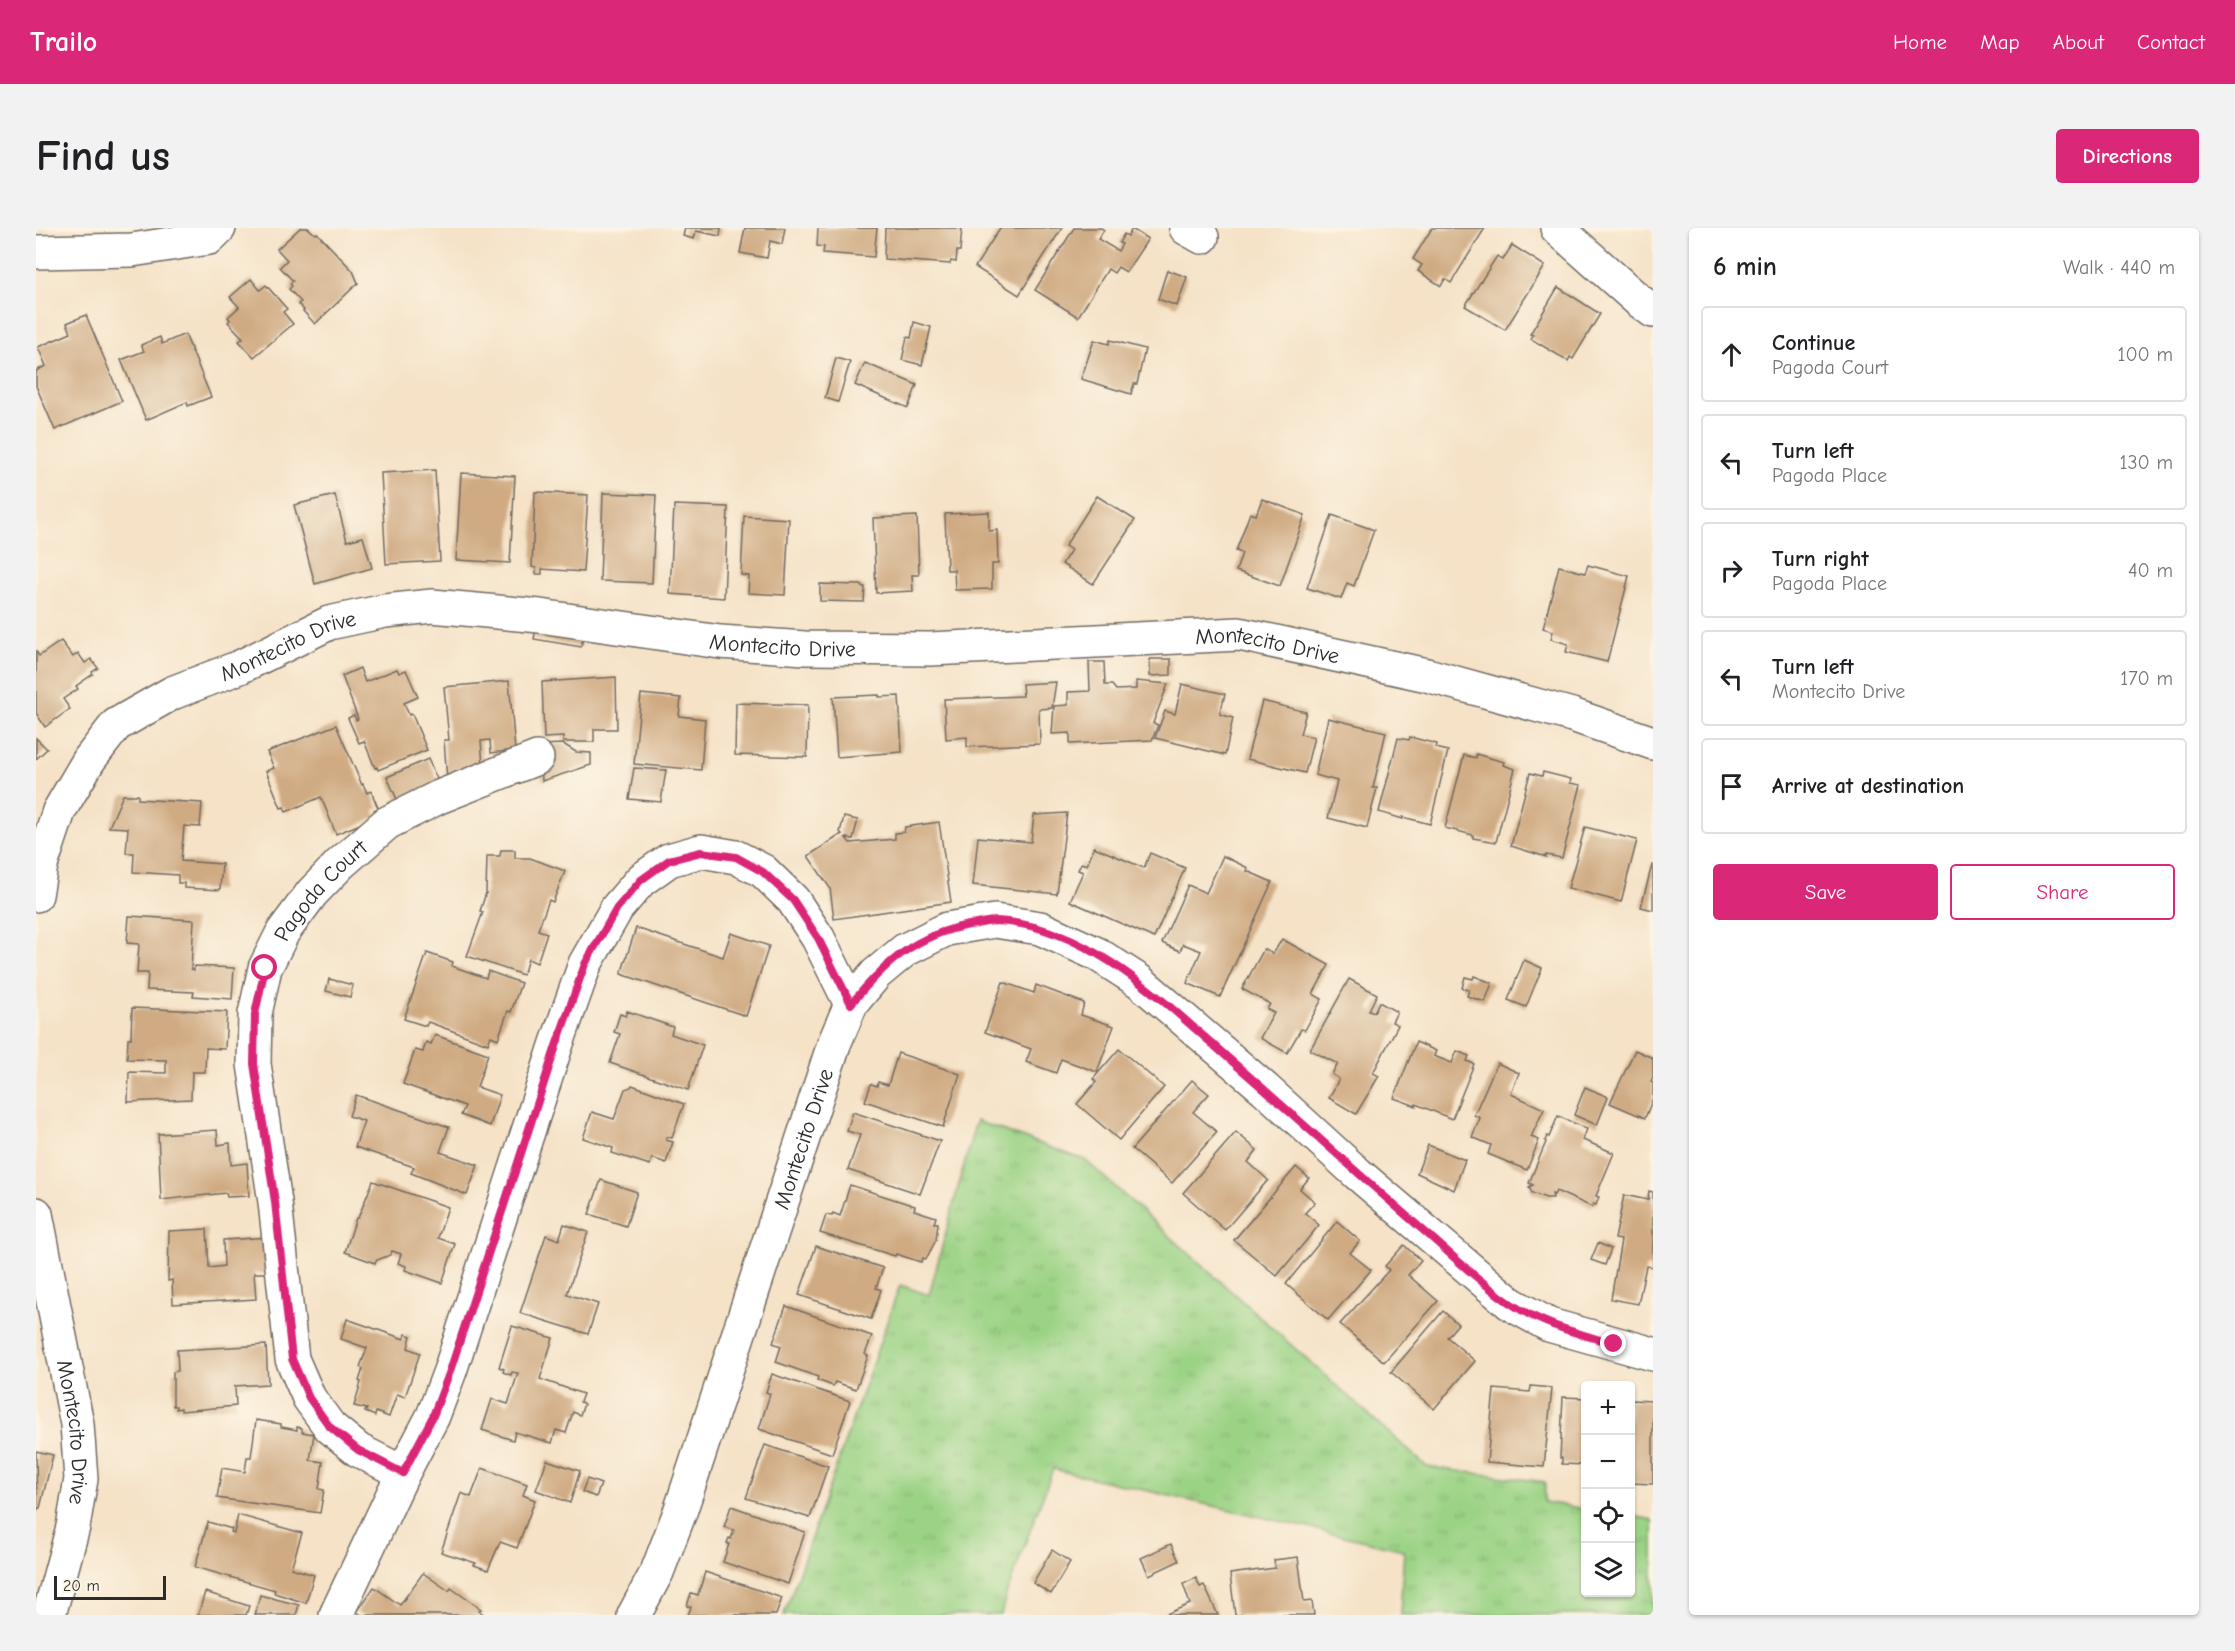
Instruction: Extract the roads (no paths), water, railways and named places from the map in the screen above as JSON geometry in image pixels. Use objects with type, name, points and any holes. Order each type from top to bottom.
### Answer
[{"type":"street","points":[[36,252],[132,250],[209,238],[219,228]]},
{"type":"street","points":[[1557,228],[1653,311]]},
{"type":"street","name":"Montecito Drive","points":[[36,895],[41,865],[59,811],[89,760],[116,725],[172,693],[240,667],[329,623],[408,608],[432,606],[498,612],[720,642],[805,648],[930,649],[1239,634],[1427,675],[1572,715],[1653,743]]},
{"type":"street","name":"Pagoda Court","points":[[403,1473],[358,1450],[330,1427],[309,1398],[292,1359],[275,1202],[254,1064],[255,1014],[265,968],[283,932],[312,893],[340,864],[387,823],[439,797],[537,758]]},
{"type":"street","points":[[336,1615],[403,1473],[433,1416],[450,1371],[552,1056],[585,964],[617,908],[641,880],[669,860],[701,852],[736,857],[763,872],[793,900],[818,938],[851,1004]]},
{"type":"street","name":"Montecito Drive","points":[[634,1615],[657,1572],[680,1512],[834,1044],[851,1004],[876,974],[905,950],[947,930],[995,921],[1040,928],[1097,954],[1139,981],[1375,1189],[1511,1304],[1549,1325],[1653,1354]]},
{"type":"street","name":"Montecito Drive","points":[[36,1214],[77,1424],[81,1479],[73,1527],[49,1615]]}]
